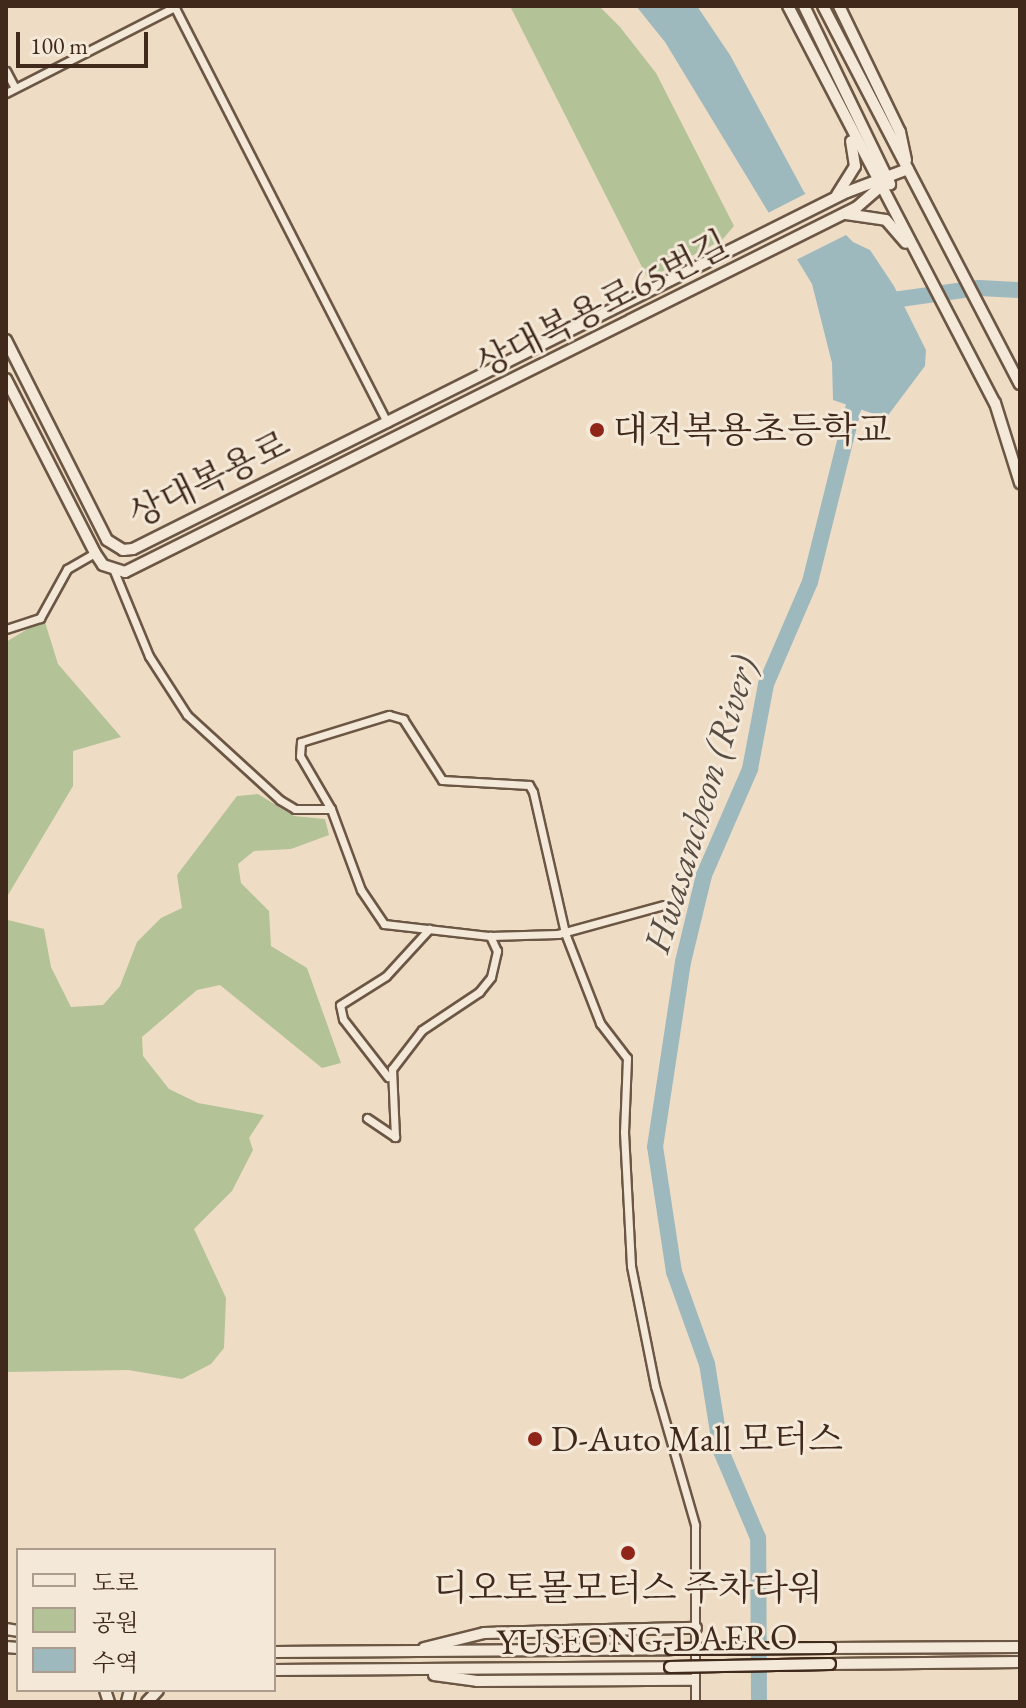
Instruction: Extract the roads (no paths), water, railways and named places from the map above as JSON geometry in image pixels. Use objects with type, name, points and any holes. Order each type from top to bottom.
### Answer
[{"type":"street","points":[[788,6],[843,117],[883,183]]},
{"type":"street","points":[[804,6],[893,208],[1008,432],[1020,483]]},
{"type":"street","points":[[823,6],[1020,384]]},
{"type":"street","points":[[839,6],[900,132],[908,169]]},
{"type":"street","points":[[6,93],[174,7],[387,423]]},
{"type":"street","points":[[6,71],[15,88]]},
{"type":"street","points":[[841,192],[856,159],[843,117]]},
{"type":"street","points":[[883,183],[908,169]]},
{"type":"street","name":"상대복용로65번길","points":[[365,434],[753,240],[841,192],[883,183]]},
{"type":"street","name":"상대복용로65번길","points":[[373,450],[857,207],[883,183]]},
{"type":"street","points":[[844,213],[886,220],[916,253]]},
{"type":"street","name":"상대복용로","points":[[6,340],[107,540],[123,550],[365,434]]},
{"type":"street","name":"상대복용로","points":[[6,379],[95,553],[114,571],[138,569],[373,450]]},
{"type":"street","points":[[6,629],[40,618],[67,569],[95,553]]},
{"type":"street","points":[[114,571],[149,656],[187,715],[280,800],[295,809],[331,809]]},
{"type":"street","points":[[664,905],[565,933],[490,936],[396,928],[376,916],[331,809],[300,756],[301,742],[389,715],[403,719],[442,780],[529,785],[565,933],[600,1023],[627,1058],[624,1132],[631,1266],[655,1386],[695,1525],[696,1628],[692,1680],[695,1702]]},
{"type":"street","points":[[367,1118],[395,1137],[389,1078],[343,1019],[340,1005],[386,976],[429,929]]},
{"type":"street","points":[[389,1078],[405,1047],[422,1030],[479,992],[491,977],[497,951],[490,936]]},
{"type":"street","points":[[415,1651],[484,1633],[696,1628]]},
{"type":"street","name":"YUSEONG-DAERO","points":[[276,1652],[1020,1647]]},
{"type":"street","name":"YUSEONG-DAERO","points":[[276,1670],[1020,1662]]},
{"type":"street","points":[[397,1670],[477,1681],[692,1680]]},
{"type":"water","points":[[636,6],[697,6],[730,55],[804,192],[853,242],[870,250],[894,286],[926,350],[925,366],[886,418],[833,400],[832,363],[812,284],[665,42]]},
{"type":"waterway","points":[[879,302],[979,288],[1020,290]]},
{"type":"waterway","name":"Hwasancheon (River)","points":[[759,1702],[758,1538],[721,1451],[707,1364],[674,1272],[655,1147],[683,962],[704,875],[750,769],[766,684],[810,582],[859,386]]},
{"type":"place","name":"대전복용초등학교","points":[[597,430]]},
{"type":"place","name":"D-Auto Mall 모터스","points":[[535,1439]]},
{"type":"place","name":"디오토몰모터스 주차타워","points":[[628,1553]]}]
